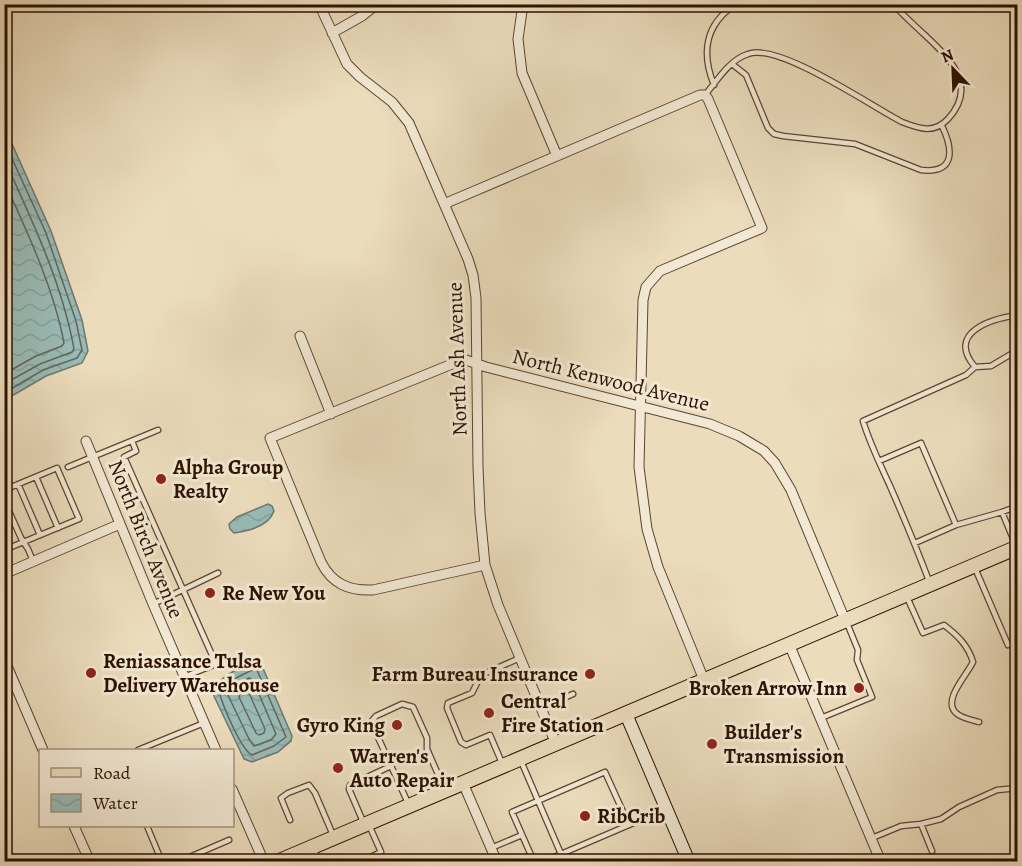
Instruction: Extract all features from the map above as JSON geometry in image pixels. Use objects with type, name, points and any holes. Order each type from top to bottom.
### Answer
[{"type":"main road","points":[[277,861],[1017,548]]},
{"type":"main road","points":[[626,714],[689,861]]},
{"type":"street","name":"North Ash Avenue","points":[[319,4],[347,64],[392,102],[409,123],[473,275],[476,298],[480,513],[485,565],[492,589],[556,744]]},
{"type":"street","points":[[332,33],[362,16],[377,4]]},
{"type":"street","points":[[523,4],[518,39],[522,73],[557,156]]},
{"type":"street","points":[[444,204],[700,95],[705,96],[710,103],[762,228],[660,272],[650,280],[643,300],[639,405],[639,467],[650,543],[670,599],[704,680]]},
{"type":"street","points":[[300,336],[331,414]]},
{"type":"street","name":"North Kenwood Avenue","points":[[485,565],[372,590],[358,591],[337,583],[325,569],[270,438],[466,360],[723,429],[746,440],[770,457],[787,480],[845,620]]},
{"type":"street","name":"North Birch Avenue","points":[[86,441],[216,749]]},
{"type":"street","points":[[4,574],[120,524]]},
{"type":"street","points":[[789,644],[881,861]]},
{"type":"street","points":[[4,659],[43,749]]},
{"type":"street","points":[[463,783],[497,861]]},
{"type":"street","points":[[234,794],[264,861]]},
{"type":"street","points":[[75,827],[90,861]]},
{"type":"street","points":[[310,848],[317,861]]},
{"type":"lane","points":[[714,85],[708,66],[707,43],[716,23],[736,4]]},
{"type":"lane","points":[[705,96],[732,64],[747,54],[767,52],[800,65],[916,128],[932,130],[942,126],[955,112],[961,96],[960,76],[948,58],[893,4]]},
{"type":"lane","points":[[732,64],[746,75],[768,128],[774,134],[855,144],[921,170],[931,171],[940,168],[947,162],[950,155],[950,146],[942,126]]},
{"type":"lane","points":[[975,367],[967,358],[965,347],[969,334],[980,325],[1017,315]]},
{"type":"lane","points":[[930,584],[915,543],[879,461],[870,446],[863,421],[966,375],[975,367],[991,366],[1017,350]]},
{"type":"lane","points":[[68,467],[158,430]]},
{"type":"lane","points":[[132,441],[136,451],[124,457],[216,664],[184,677]]},
{"type":"lane","points":[[879,461],[921,443],[956,525]]},
{"type":"lane","points":[[4,490],[57,468],[79,519],[5,549]]},
{"type":"lane","points":[[36,477],[57,528]]},
{"type":"lane","points":[[18,484],[40,535]]},
{"type":"lane","points":[[4,500],[33,561]]},
{"type":"lane","points":[[915,543],[956,525],[1017,506]]},
{"type":"lane","points":[[1002,512],[1017,548]]},
{"type":"lane","points":[[974,566],[1008,645]]},
{"type":"lane","points":[[153,604],[218,573]]},
{"type":"lane","points":[[906,594],[923,633],[944,625],[969,650],[973,662],[956,691],[951,705],[956,713],[979,722]]},
{"type":"lane","points":[[821,718],[872,697],[857,660],[858,650],[845,620]]},
{"type":"lane","points":[[504,766],[490,735],[466,745],[461,742],[447,708],[448,704],[472,693],[481,675],[520,658]]},
{"type":"lane","points":[[541,708],[573,694]]},
{"type":"lane","points":[[409,806],[371,722],[376,716],[402,704],[413,707],[427,738],[427,749],[445,791]]},
{"type":"lane","points":[[140,749],[204,723]]},
{"type":"lane","points":[[520,759],[561,854]]},
{"type":"lane","points":[[361,861],[381,852],[349,789],[350,784],[391,766]]},
{"type":"lane","points":[[534,861],[512,812],[605,772],[629,825]]},
{"type":"lane","points":[[290,820],[281,798],[309,785],[315,793],[334,837]]},
{"type":"lane","points":[[872,838],[901,825],[921,824],[941,819],[959,807],[997,790],[1017,788]]},
{"type":"lane","points":[[544,861],[667,809]]},
{"type":"lane","points":[[921,824],[932,851]]},
{"type":"lane","points":[[148,827],[162,861]]},
{"type":"lane","points":[[491,848],[522,834]]},
{"type":"lane","points":[[178,861],[230,840]]},
{"type":"water","points":[[4,126],[51,231],[82,320],[88,351],[82,363],[46,376],[5,400]]},
{"type":"water","points":[[268,504],[274,511],[263,524],[234,533],[230,529],[229,524],[237,517]]},
{"type":"water","points":[[257,662],[262,666],[292,736],[291,741],[278,752],[252,762],[244,759],[214,696],[213,689],[233,672]]},
{"type":"place","name":"Alpha Group Realty","points":[[161,479]]},
{"type":"place","name":"Re New You","points":[[210,593]]},
{"type":"place","name":"Reniassance Tulsa Delivery Warehouse","points":[[91,673]]},
{"type":"place","name":"Farm Bureau Insurance","points":[[590,674]]},
{"type":"place","name":"Broken Arrow Inn","points":[[859,688]]},
{"type":"place","name":"Central Fire Station","points":[[489,713]]},
{"type":"place","name":"Gyro King","points":[[397,725]]},
{"type":"place","name":"Builder's Transmission","points":[[712,744]]},
{"type":"place","name":"Warren's Auto Repair","points":[[338,768]]},
{"type":"place","name":"RibCrib","points":[[585,816]]}]
